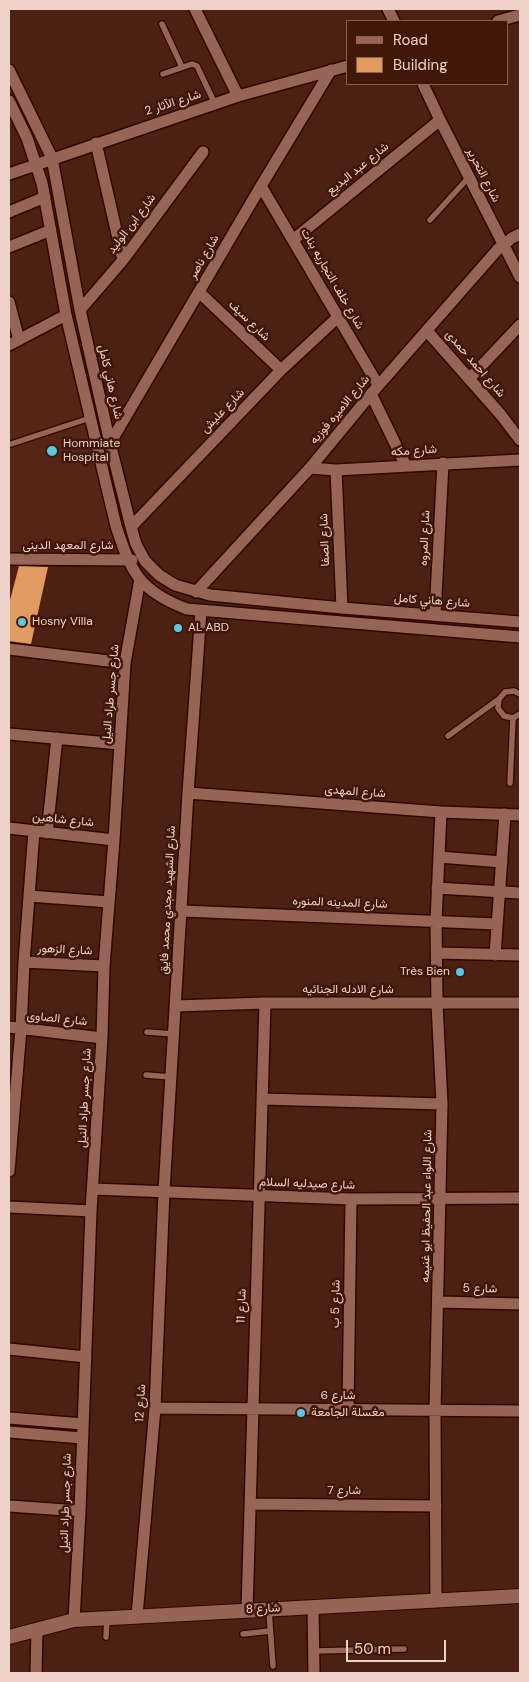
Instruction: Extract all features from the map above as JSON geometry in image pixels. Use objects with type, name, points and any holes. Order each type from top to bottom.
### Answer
[{"type":"street","points":[[195,9],[238,96]]},
{"type":"street","points":[[501,16],[520,15]]},
{"type":"street","name":"شارع الآثار 2","points":[[9,174],[36,163],[238,96],[346,66]]},
{"type":"street","name":"شارع هاني كامل","points":[[9,70],[52,158],[80,310],[110,444],[136,544],[145,561],[159,575],[175,585],[210,595],[348,609],[520,622]]},
{"type":"street","name":"شارع ناصر","points":[[99,456],[110,444],[331,70]]},
{"type":"street","name":"شارع التحرير","points":[[423,85],[520,278]]},
{"type":"street","points":[[9,101],[27,138],[45,197],[66,315],[116,526],[127,560],[150,590],[167,602],[187,609],[520,637]]},
{"type":"street","name":"شارع عبد البديع","points":[[293,240],[440,120]]},
{"type":"street","points":[[96,143],[123,260]]},
{"type":"street","name":"شارع ابن الوليد","points":[[80,310],[123,260],[203,152]]},
{"type":"street","name":"شارع خلف التجاريه بنات","points":[[261,186],[338,317],[374,389],[406,466]]},
{"type":"street","points":[[9,212],[45,197]]},
{"type":"street","points":[[9,247],[51,230]]},
{"type":"street","name":"شارع الاميره فوزيه","points":[[196,592],[310,468],[374,389],[503,244],[520,234]]},
{"type":"street","name":"شارع سيف","points":[[199,292],[281,370]]},
{"type":"street","points":[[9,302],[14,342],[66,315]]},
{"type":"street","name":"شارع عليش","points":[[131,527],[281,370],[338,317]]},
{"type":"street","points":[[469,379],[520,325]]},
{"type":"street","name":"شارع احمد حمدى","points":[[426,331],[520,440]]},
{"type":"street","name":"شارع مكه","points":[[310,468],[336,470],[520,460]]},
{"type":"street","name":"شارع المروه","points":[[435,615],[443,463]]},
{"type":"street","name":"شارع الصفا","points":[[336,470],[348,609],[352,623]]},
{"type":"street","points":[[9,572],[10,559]]},
{"type":"street","name":"شارع المعهد الدينى","points":[[10,559],[145,561]]},
{"type":"street","name":"شارع جسر طراد النيل","points":[[74,1620],[91,1211],[102,1038],[104,966],[125,662],[140,578]]},
{"type":"street","name":"شارع الشهيد مجدي محمد فايق","points":[[164,1192],[201,610]]},
{"type":"street","points":[[9,649],[125,662]]},
{"type":"street","points":[[9,734],[120,744]]},
{"type":"street","points":[[46,833],[57,738]]},
{"type":"street","name":"شارع المهدى","points":[[188,793],[441,812],[520,815]]},
{"type":"street","name":"شارع اللواء عبد الحفيظ ابو غنيمه","points":[[436,1600],[435,1412],[442,1104],[437,1004],[436,921],[441,812]]},
{"type":"street","points":[[495,955],[505,814]]},
{"type":"street","name":"شارع شاهين","points":[[9,828],[114,840]]},
{"type":"street","points":[[9,1171],[12,1083],[21,1028],[34,832]]},
{"type":"street","points":[[439,856],[502,862]]},
{"type":"street","points":[[437,888],[520,893]]},
{"type":"street","points":[[29,896],[109,902]]},
{"type":"street","name":"شارع المدينه المنوره","points":[[182,911],[497,924]]},
{"type":"street","points":[[437,953],[520,956]]},
{"type":"street","name":"شارع الزهور","points":[[24,962],[104,966]]},
{"type":"street","name":"شارع الادله الجنائيه","points":[[175,1006],[265,1003],[520,1003]]},
{"type":"street","name":"شارع 11","points":[[247,1610],[265,1003]]},
{"type":"street","name":"شارع الصاوى","points":[[9,1027],[102,1038]]},
{"type":"street","points":[[262,1099],[442,1104]]},
{"type":"street","name":"شارع صيدليه السلام","points":[[93,1188],[351,1199],[520,1198]]},
{"type":"street","name":"شارع 12","points":[[137,1616],[155,1408],[164,1192]]},
{"type":"street","name":"شارع 5 ب","points":[[348,1410],[351,1199]]},
{"type":"street","points":[[9,1207],[91,1211]]},
{"type":"street","name":"شارع 5","points":[[439,1302],[520,1304]]},
{"type":"street","points":[[9,1349],[86,1356]]},
{"type":"street","name":"شارع 6","points":[[155,1408],[435,1412],[520,1411]]},
{"type":"street","points":[[9,1418],[83,1424]]},
{"type":"street","points":[[9,1432],[82,1438]]},
{"type":"street","name":"شارع 7","points":[[251,1504],[436,1506]]},
{"type":"street","points":[[9,1506],[80,1511]]},
{"type":"street","name":"شارع 8","points":[[9,1637],[74,1620],[520,1596]]},
{"type":"street","points":[[313,1607],[314,1673]]},
{"type":"street","points":[[36,1673],[37,1630]]},
{"type":"lane","points":[[162,24],[182,67]]},
{"type":"lane","points":[[163,74],[192,64],[197,66],[215,104]]},
{"type":"lane","points":[[430,220],[469,177]]},
{"type":"lane","points":[[11,444],[90,418]]},
{"type":"lane","points":[[448,736],[499,699],[501,695],[510,691],[520,694]]},
{"type":"lane","points":[[499,699],[500,713],[508,718],[513,718],[520,714]]},
{"type":"lane","points":[[510,782],[513,718]]},
{"type":"lane","points":[[147,1032],[174,1034]]},
{"type":"lane","points":[[146,1075],[171,1076]]},
{"type":"lane","points":[[269,1609],[273,1666]]},
{"type":"lane","points":[[106,1637],[107,1618]]},
{"type":"lane","points":[[243,1634],[270,1631]]},
{"type":"lane","points":[[314,1651],[404,1649]]},
{"type":"shaded area","name":"Hommiate Hospital","points":[[62,321],[121,554],[9,555],[9,349]]},
{"type":"building","name":"Hosny Villa","points":[[19,566],[48,567],[31,644],[9,641],[9,604]]},
{"type":"place","name":"Hommiate Hospital","points":[[52,451]]},
{"type":"place","name":"Hosny Villa","points":[[22,622]]},
{"type":"place","name":"AL ABD","points":[[178,628]]},
{"type":"place","name":"Très Bien","points":[[460,972]]},
{"type":"place","name":"مغسلة الجامعة","points":[[301,1413]]}]
